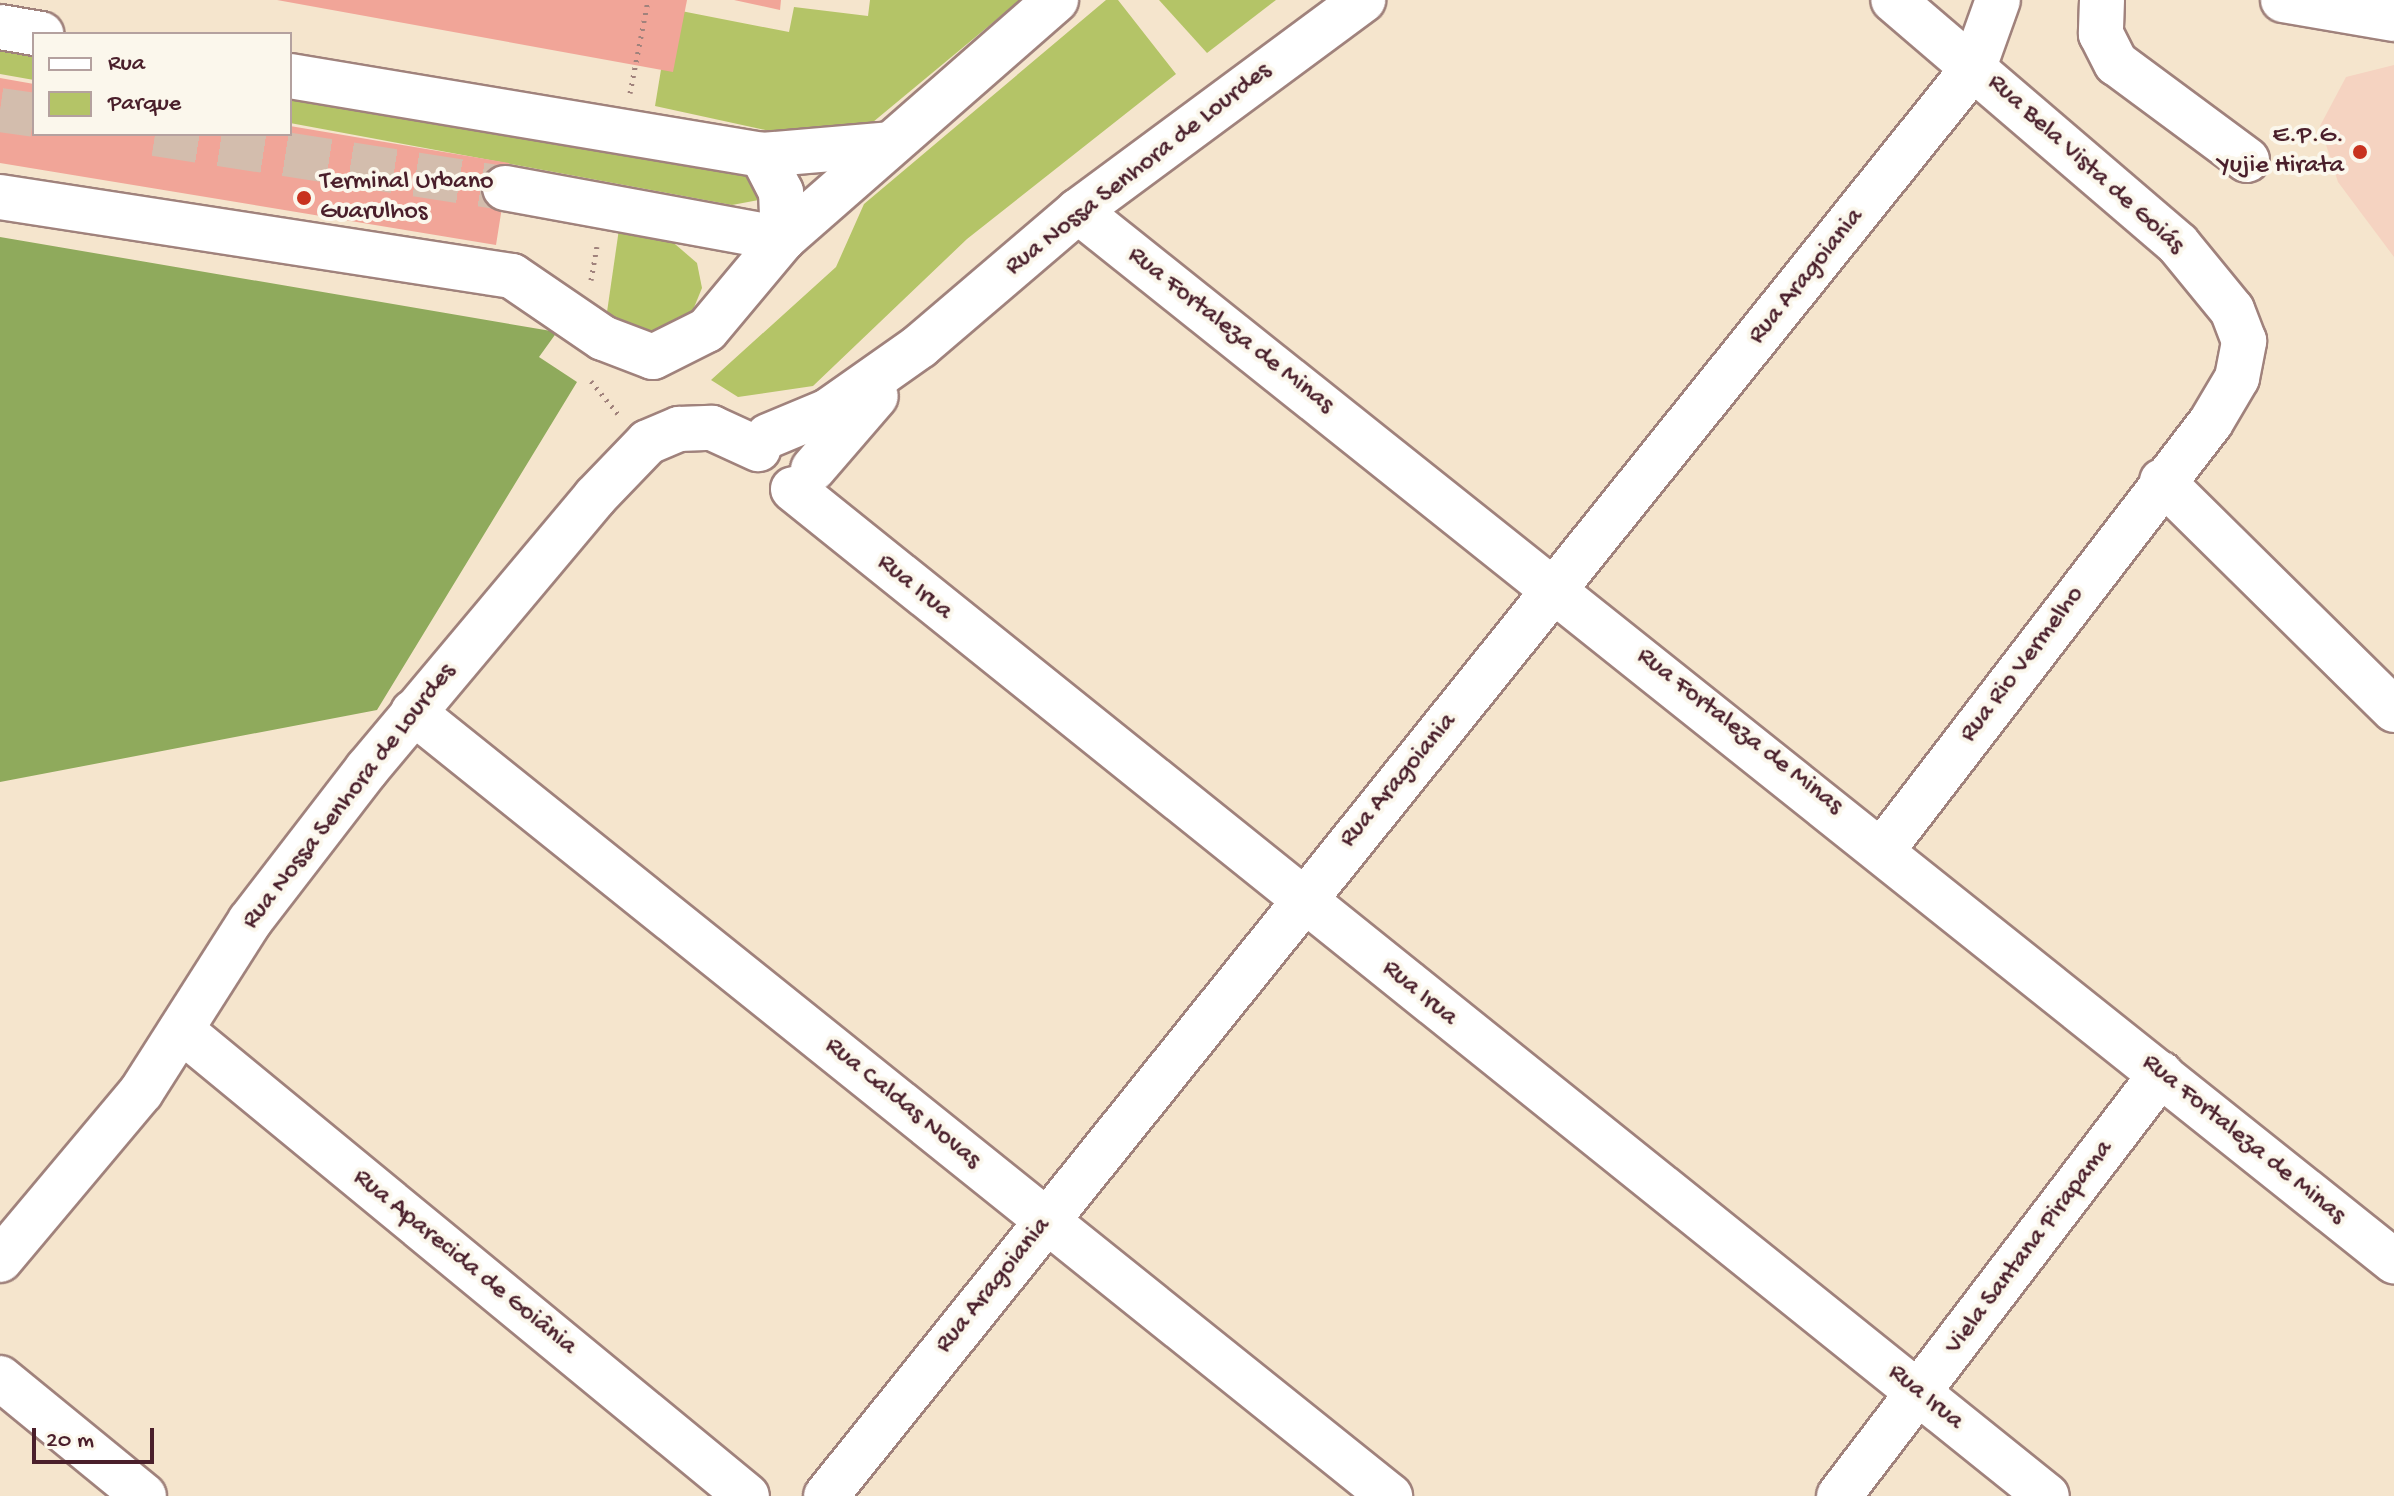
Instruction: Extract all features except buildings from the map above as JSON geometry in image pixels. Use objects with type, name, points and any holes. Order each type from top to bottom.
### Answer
[{"type":"street","points":[[0,197],[512,276],[603,338],[653,357],[707,330],[783,239],[1056,0]]},
{"type":"street","name":"Rua Nossa Senhora de Lourdes","points":[[0,1260],[78,1176],[181,1030],[250,921],[413,712],[648,442],[679,429],[712,428],[763,442],[828,411],[920,346],[1078,211],[1325,16],[1363,0]]},
{"type":"street","name":"Rua Bela Vista de Goiás","points":[[1893,0],[2178,244],[2232,310],[2244,341],[2237,378],[2162,481]]},
{"type":"street","name":"Rua Aragoiania","points":[[826,1496],[1301,899],[1558,589],[1974,67],[1998,0]]},
{"type":"street","points":[[2102,0],[2101,34],[2116,63],[2247,160]]},
{"type":"street","points":[[2283,0],[2394,19]]},
{"type":"street","points":[[0,27],[32,32]]},
{"type":"street","points":[[292,76],[762,155],[890,144]]},
{"type":"street","points":[[762,155],[781,192],[783,239]]},
{"type":"street","points":[[505,188],[783,239]]},
{"type":"street","name":"Rua Fortaleza de Minas","points":[[1078,211],[1884,848],[2394,1261]]},
{"type":"street","name":"Rua Nossa Senhora de Lourdes","points":[[803,479],[920,346]]},
{"type":"street","points":[[763,442],[788,432],[806,440],[803,479]]},
{"type":"street","name":"Rua Irua","points":[[803,479],[1301,899],[2047,1496]]},
{"type":"street","points":[[2162,481],[2394,710]]},
{"type":"street","name":"Rua Rio Vermelho","points":[[1884,848],[2162,481]]},
{"type":"street","name":"Rua Caldas Novas","points":[[413,712],[1390,1496]]},
{"type":"street","name":"Rua Aparecida de Goiânia","points":[[181,1030],[747,1496]]},
{"type":"street","name":"Viela Santana Pirapama","points":[[1839,1496],[1920,1394],[2161,1074]]},
{"type":"street","points":[[0,1378],[144,1496]]},
{"type":"path","points":[[628,102],[648,0]]},
{"type":"shaded area","name":"E.P.G. Yujie Hirata","points":[[2394,65],[2394,257],[2338,182],[2320,126],[2346,77]]},
{"type":"green space","points":[[870,0],[1020,0],[867,127],[811,140],[655,106],[671,9],[789,32],[794,7],[868,16]]},
{"type":"green space","points":[[1106,0],[1118,0],[1176,74],[967,239],[813,386],[738,397],[711,380],[836,267],[864,204]]},
{"type":"green space","points":[[1159,0],[1276,0],[1207,53]]},
{"type":"green space","points":[[0,41],[32,46],[32,80],[0,74]]},
{"type":"green space","points":[[292,89],[746,166],[770,198],[732,205],[292,123]]},
{"type":"green space","points":[[619,229],[668,238],[697,263],[702,288],[688,322],[651,337],[606,319]]},
{"type":"green space","points":[[0,237],[557,332],[539,357],[577,382],[377,710],[0,782]]},
{"type":"tunnel","points":[[0,110],[32,115]]},
{"type":"tunnel","points":[[168,136],[505,188]]},
{"type":"place","name":"E.P.G. Yujie Hirata","points":[[2360,152]]},
{"type":"place","name":"Terminal Urbano Guarulhos","points":[[304,198]]}]
